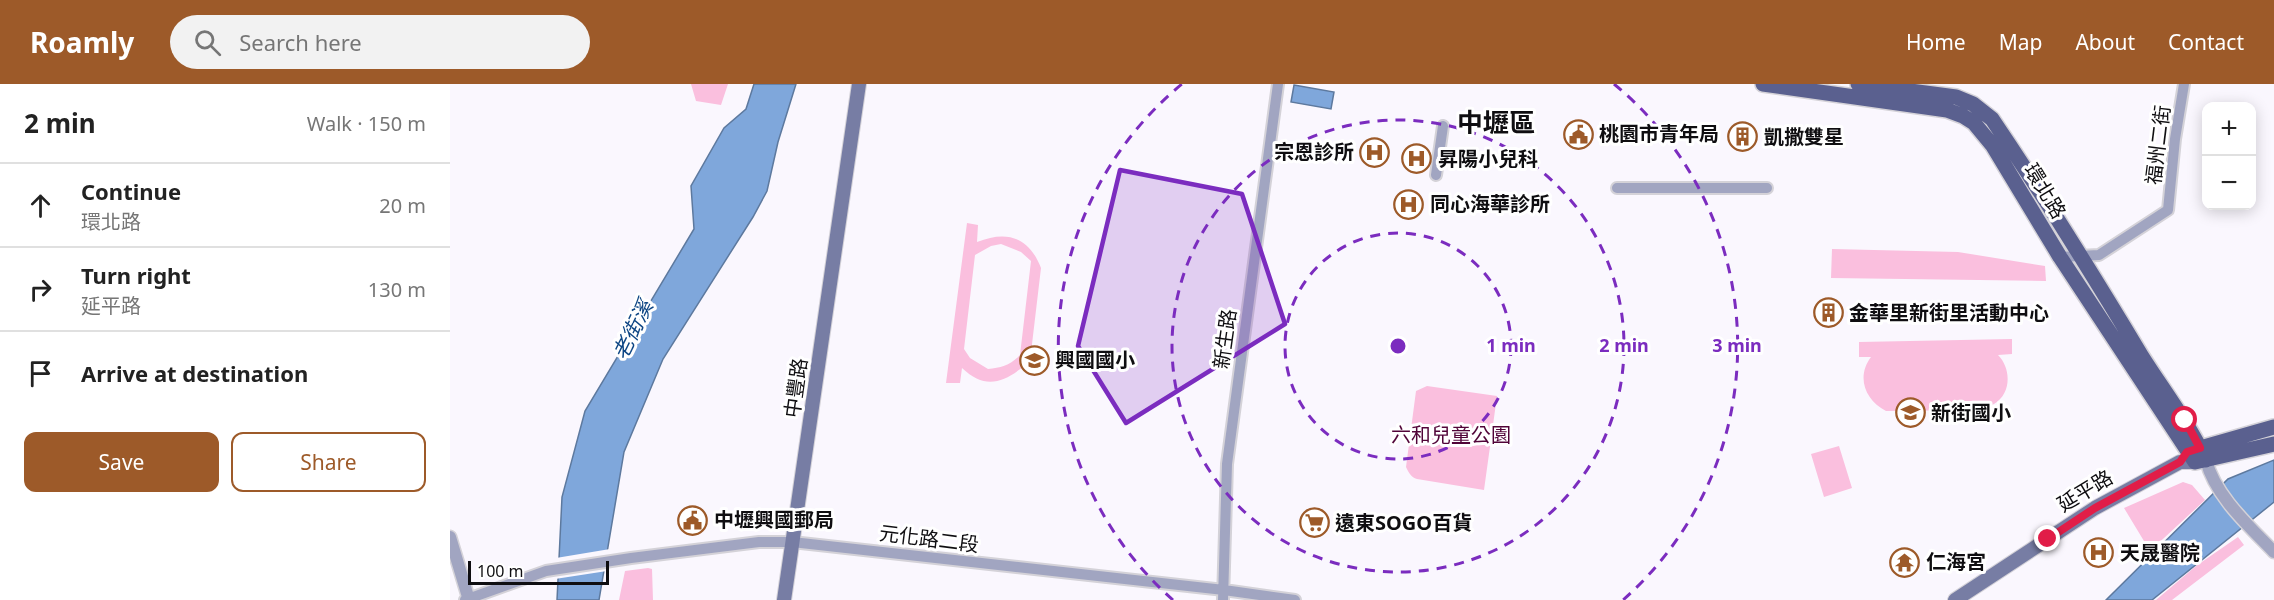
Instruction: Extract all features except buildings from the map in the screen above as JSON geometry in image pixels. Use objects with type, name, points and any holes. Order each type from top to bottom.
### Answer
[{"type":"main road","name":"中豐路","points":[[784,600],[859,84]]},
{"type":"main road","name":"環北路","points":[[1763,84],[1947,110],[1974,123],[1993,146],[2060,257],[2196,460]]},
{"type":"main road","name":"環北路","points":[[1858,84],[1956,98],[1973,104],[1992,119],[2081,256],[2146,363],[2185,420],[2196,460]]},
{"type":"main road","name":"延平路","points":[[1955,600],[2095,508],[2196,460],[2274,428]]},
{"type":"main road","name":"延平路","points":[[2196,460],[2274,444]]},
{"type":"street","name":"新生路","points":[[1224,595],[1227,464],[1278,84]]},
{"type":"street","name":"福州二街","points":[[2081,256],[2099,255],[2168,210],[2175,139],[2184,84]]},
{"type":"street","points":[[1436,175],[1443,126]]},
{"type":"street","points":[[1617,188],[1767,188]]},
{"type":"street","points":[[2060,257],[2081,256]]},
{"type":"street","points":[[2196,460],[2216,487],[2274,552]]},
{"type":"street","points":[[450,537],[468,599]]},
{"type":"street","name":"元化路二段","points":[[468,599],[546,571],[759,542],[792,542],[1224,595],[1295,600]]},
{"type":"highlighted area","points":[[1120,170],[1242,194],[1285,324],[1126,423],[1078,346]]},
{"type":"green space","points":[[691,84],[728,84],[721,105],[696,101]]},
{"type":"green space","points":[[967,223],[978,225],[977,242],[998,237],[1016,239],[1030,249],[1036,257],[1041,268],[1030,361],[1013,374],[997,381],[980,380],[962,368],[960,383],[946,383]],"holes":[[[1001,244],[1021,252],[1031,261],[1020,355],[1006,365],[988,369],[970,358],[964,349],[975,255],[991,246]]]},
{"type":"green space","points":[[1832,249],[1958,252],[2045,266],[2046,281],[1831,278]]},
{"type":"green space","points":[[2012,339],[2012,354],[1998,355],[2007,373],[2007,387],[2000,399],[1985,408],[1886,411],[1873,401],[1865,387],[1864,372],[1871,357],[1859,357],[1859,342]]},
{"type":"green space","name":"六和兒童公園","points":[[1427,386],[1497,396],[1484,490],[1417,479],[1408,471],[1406,467],[1416,391]]},
{"type":"green space","points":[[1839,446],[1852,488],[1824,497],[1811,454]]},
{"type":"green space","points":[[2183,482],[2192,485],[2205,500],[2150,551],[2124,508]]},
{"type":"green space","points":[[2238,537],[2244,545],[2172,600],[2156,600],[2196,566]]},
{"type":"green space","points":[[652,569],[653,600],[619,600],[625,571]]},
{"type":"water","points":[[754,84],[796,84],[778,142],[767,191],[663,359],[624,452],[599,600],[557,600],[562,497],[585,411],[694,229],[691,186],[724,128],[746,109]]},
{"type":"water","points":[[1294,85],[1334,92],[1331,109],[1291,102]]},
{"type":"water","points":[[2274,460],[2274,502],[2152,600],[2106,600],[2228,479]]},
{"type":"pier","points":[[610,549],[607,571],[555,579],[556,558]]},
{"type":"place","name":"桃園市青年局","points":[[1578,134]]},
{"type":"place","name":"凱撒雙星","points":[[1743,137]]},
{"type":"place","name":"宗恩診所","points":[[1375,152]]},
{"type":"place","name":"昇陽小兒科","points":[[1417,159]]},
{"type":"place","name":"同心海華診所","points":[[1409,204]]},
{"type":"place","name":"金華里新街里活動中心","points":[[1828,313]]},
{"type":"place","name":"興國國小","points":[[1034,360]]},
{"type":"place","name":"新街國小","points":[[1910,413]]},
{"type":"place","name":"中壢興國郵局","points":[[693,520]]},
{"type":"place","name":"遠東SOGO百貨","points":[[1314,523]]},
{"type":"place","name":"天晟醫院","points":[[2099,553]]},
{"type":"place","name":"仁海宮","points":[[1905,562]]},
{"type":"district","name":"中壢區","points":[[1496,123]]},
{"type":"route","points":[[2048,539],[2095,508],[2180,462],[2187,452],[2200,448],[2185,420]]},
{"type":"water label","name":"老街溪","points":[[633,330]]}]
